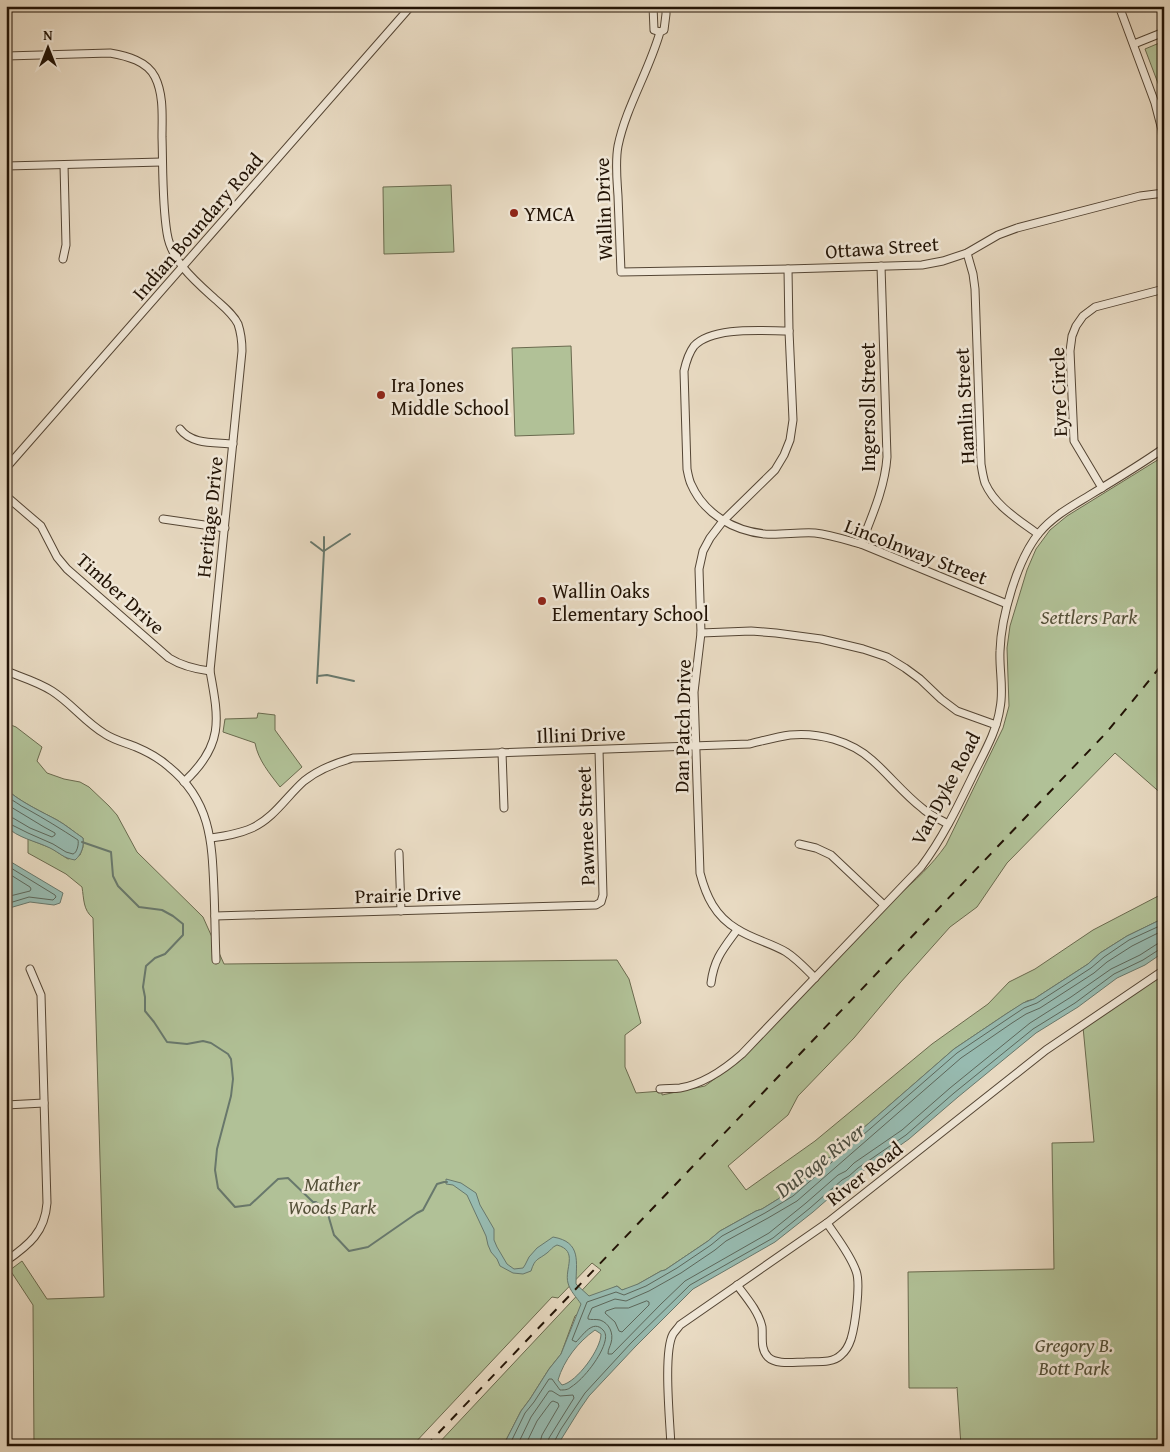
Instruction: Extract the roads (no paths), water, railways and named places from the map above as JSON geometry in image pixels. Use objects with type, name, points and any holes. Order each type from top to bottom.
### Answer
[{"type":"street","name":"Indian Boundary Road","points":[[6,468],[412,6]]},
{"type":"street","points":[[653,6],[654,30],[660,32]]},
{"type":"street","name":"Wallin Drive","points":[[622,272],[616,155],[626,119],[655,50],[660,32],[664,30],[666,6]]},
{"type":"street","points":[[1119,7],[1155,103],[1162,130],[1164,151]]},
{"type":"street","points":[[1134,44],[1164,32]]},
{"type":"street","name":"Heritage Drive","points":[[6,56],[110,53],[135,59],[155,76],[160,89],[162,103],[162,162],[165,223],[168,240],[183,267],[191,277],[231,313],[238,324],[242,351],[210,671],[217,708],[216,726],[206,757],[198,770],[184,782]]},
{"type":"street","points":[[6,166],[162,162]]},
{"type":"street","points":[[63,259],[66,245],[64,164]]},
{"type":"street","name":"Ottawa Street","points":[[622,272],[922,265],[943,261],[967,253],[998,235],[1017,228],[1140,196],[1164,193]]},
{"type":"street","name":"Hamlin Street","points":[[967,253],[975,289],[981,464],[984,482],[1003,508],[1038,534]]},
{"type":"street","name":"Ingersoll Street","points":[[861,544],[882,490],[886,471],[882,266]]},
{"type":"street","name":"Dan Patch Drive","points":[[788,269],[793,420],[790,440],[775,470],[723,521],[703,551],[699,569],[701,633],[694,692],[695,746],[700,873],[704,890],[713,908],[737,930],[788,953],[815,978]]},
{"type":"street","name":"Eyre Circle","points":[[1102,488],[1074,441],[1070,351],[1072,336],[1083,316],[1095,307],[1164,289]]},
{"type":"street","points":[[723,521],[701,501],[691,484],[687,469],[684,371],[688,356],[695,346],[705,338],[716,333],[789,331]]},
{"type":"street","points":[[1164,386],[1164,394]]},
{"type":"street","points":[[180,429],[184,435],[194,440],[233,444]]},
{"type":"street","name":"Van Dyke Road","points":[[660,1089],[680,1088],[700,1082],[717,1074],[742,1054],[921,867],[935,849],[991,739],[996,725],[1000,708],[1002,629],[1007,604],[1027,551],[1038,534],[1054,518],[1164,448]]},
{"type":"street","name":"Timber Drive","points":[[6,496],[41,526],[57,557],[68,569],[169,658],[191,668],[210,671]]},
{"type":"street","points":[[164,520],[225,528]]},
{"type":"street","name":"Lincolnway Street","points":[[723,521],[752,532],[766,534],[814,533],[838,537],[861,544],[1007,604]]},
{"type":"street","points":[[701,633],[751,631],[776,633],[863,649],[887,657],[905,668],[957,711],[996,725]]},
{"type":"street","points":[[6,671],[52,690],[90,724],[106,735],[139,748],[155,757],[169,767],[184,782],[198,801],[211,838],[216,960]]},
{"type":"street","name":"Illini Drive","points":[[211,838],[253,828],[269,816],[304,781],[320,770],[353,758],[749,744],[789,735],[805,734],[824,737],[859,750],[871,759],[922,809],[948,824]]},
{"type":"street","name":"Pawnee Street","points":[[599,750],[604,895],[601,902]]},
{"type":"street","points":[[502,752],[504,808]]},
{"type":"street","points":[[799,844],[816,848],[831,855],[884,905]]},
{"type":"street","points":[[400,853],[402,911]]},
{"type":"street","name":"Prairie Drive","points":[[215,916],[596,905],[601,902]]},
{"type":"street","points":[[711,983],[718,956],[737,930]]},
{"type":"street","points":[[6,1261],[31,1241],[42,1226],[47,1203],[41,994],[30,969]]},
{"type":"street","name":"River Road","points":[[671,1446],[668,1358],[672,1335],[680,1325],[827,1222],[1046,1050],[1164,970]]},
{"type":"street","points":[[6,1105],[44,1103]]},
{"type":"street","points":[[738,1285],[759,1318],[764,1350],[768,1356],[776,1361],[800,1362],[832,1361],[840,1356],[848,1348],[852,1337],[858,1280],[851,1261],[827,1222]]},
{"type":"water","points":[[6,792],[60,822],[83,838],[82,850],[77,858],[75,860],[67,858],[10,830],[6,826]]},
{"type":"water","points":[[6,859],[63,893],[60,903],[54,905],[30,902],[6,909]]},
{"type":"water","points":[[1164,918],[1164,952],[1145,965],[1117,978],[1078,1007],[1036,1033],[909,1139],[861,1172],[852,1181],[845,1184],[775,1242],[693,1289],[589,1396],[557,1446],[503,1446],[521,1411],[561,1354],[581,1304],[568,1283],[569,1256],[564,1248],[557,1245],[535,1261],[531,1271],[523,1274],[513,1273],[500,1266],[491,1252],[486,1236],[467,1195],[453,1185],[446,1184],[446,1179],[461,1183],[476,1193],[480,1205],[494,1229],[494,1240],[497,1247],[507,1264],[514,1269],[523,1268],[537,1248],[553,1237],[569,1243],[573,1248],[576,1261],[576,1284],[589,1296],[617,1286],[622,1290],[665,1270],[720,1231],[791,1191],[954,1049],[1023,1003],[1034,999],[1088,964],[1100,953],[1127,936]],"holes":[[[595,1330],[601,1334],[597,1348],[587,1364],[574,1378],[562,1385],[558,1380],[572,1352]]]},
{"type":"waterway","points":[[317,683],[324,551],[350,534]]},
{"type":"waterway","points":[[324,537],[324,551]]},
{"type":"waterway","points":[[311,542],[323,551]]},
{"type":"waterway","points":[[318,676],[327,675],[354,681]]},
{"type":"waterway","points":[[82,842],[111,852],[113,876],[118,886],[139,907],[162,910],[183,924],[183,935],[165,954],[155,958],[146,966],[143,987],[145,1011],[167,1042],[187,1044],[203,1041],[211,1043],[228,1054],[231,1059],[233,1079],[231,1096],[217,1149],[215,1170],[218,1188],[235,1207],[250,1205],[278,1179],[288,1178],[313,1202],[316,1202],[327,1211],[334,1235],[349,1251],[368,1247],[423,1210],[437,1184],[447,1182]]},
{"type":"railway","points":[[426,1446],[1106,733],[1164,662]]},
{"type":"place","name":"YMCA","points":[[514,213]]},
{"type":"place","name":"Ira Jones Middle School","points":[[381,395]]},
{"type":"place","name":"Wallin Oaks Elementary School","points":[[542,601]]},
{"type":"park label","name":"Settlers Park","points":[[1089,616]]},
{"type":"park label","name":"Mather Woods Park","points":[[332,1194]]},
{"type":"park label","name":"Gregory B. Bott Park","points":[[1074,1356]]},
{"type":"water label","name":"DuPage River","points":[[820,1160]]}]
